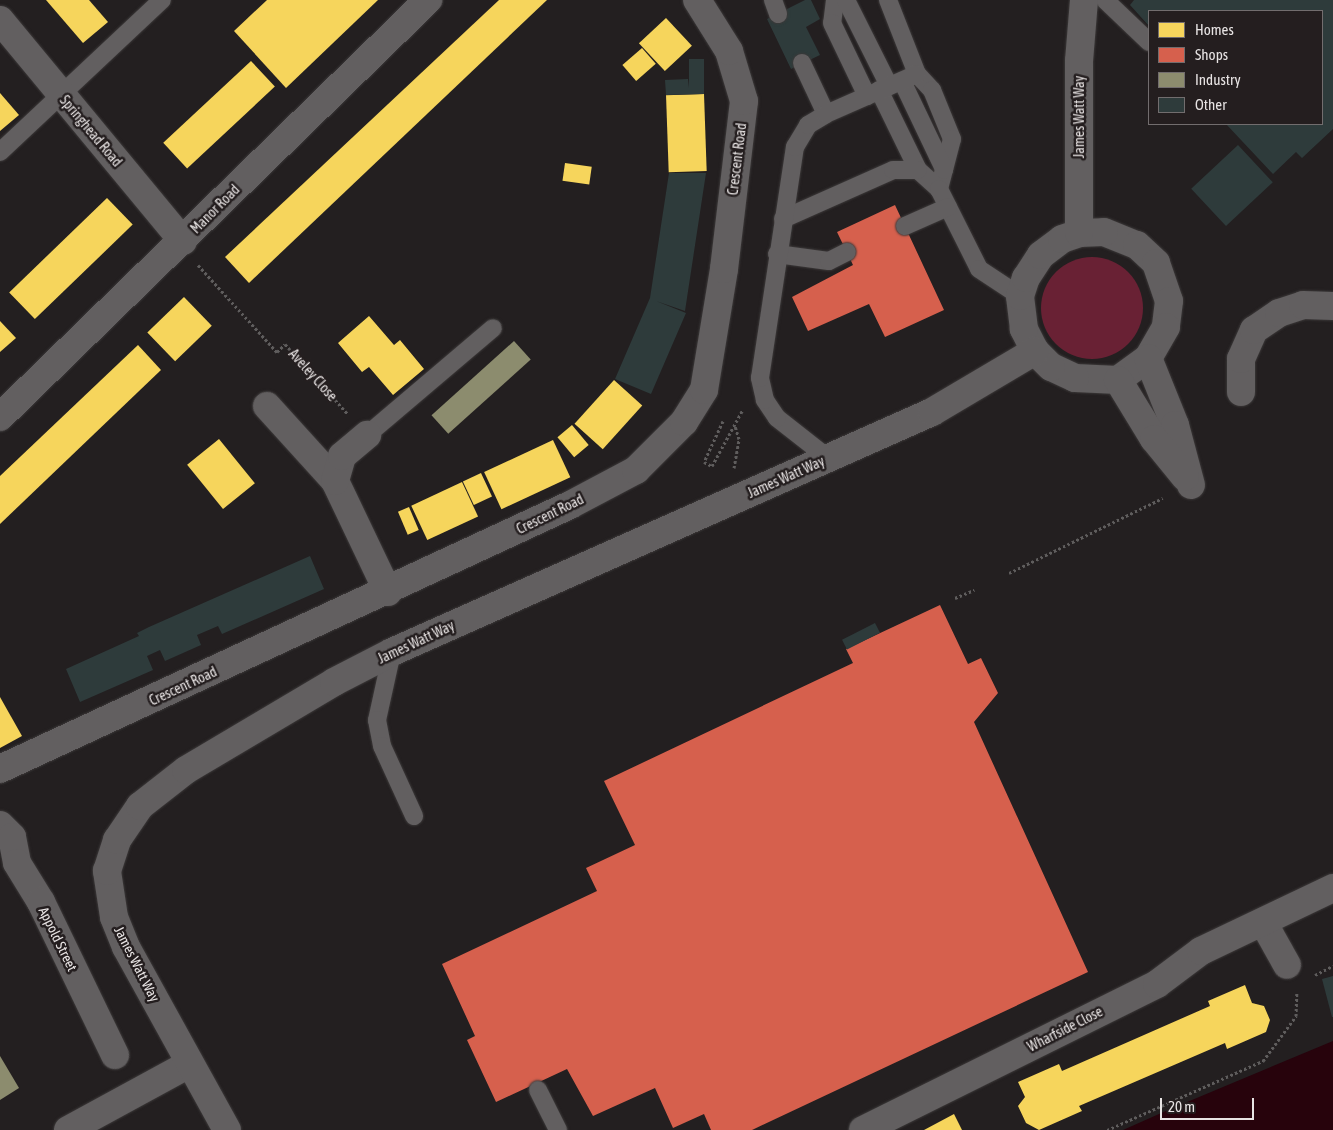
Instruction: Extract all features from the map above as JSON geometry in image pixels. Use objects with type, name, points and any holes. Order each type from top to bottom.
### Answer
[{"type":"street","name":"Manor Road","points":[[0,417],[183,241],[428,0]]},
{"type":"street","name":"Crescent Road","points":[[0,769],[388,592],[570,505],[636,470],[684,422],[704,390],[724,269],[744,101],[729,51],[697,0]]},
{"type":"street","name":"James Watt Way","points":[[1079,234],[1079,61],[1084,0]]},
{"type":"street","name":"Springhead Road","points":[[0,20],[183,241]]},
{"type":"street","points":[[1104,232],[1137,245],[1156,264],[1169,301],[1166,327],[1148,358],[1118,380],[1074,378],[1051,367],[1035,352],[1024,329],[1020,296],[1026,278],[1041,255],[1062,240],[1079,234],[1104,232]]},
{"type":"street","points":[[1241,392],[1241,359],[1254,330],[1279,313],[1303,305],[1333,306]]},
{"type":"street","name":"James Watt Way","points":[[227,1130],[126,947],[114,918],[107,871],[118,840],[140,806],[186,770],[269,717],[392,652],[932,412],[1035,352]]},
{"type":"street","points":[[1118,380],[1154,439],[1191,485],[1175,425],[1148,358]]},
{"type":"street","points":[[267,406],[335,481],[388,592]]},
{"type":"street","points":[[335,481],[342,456],[367,435]]},
{"type":"street","name":"Appold Street","points":[[0,825],[12,837],[17,863],[41,902],[116,1055]]},
{"type":"street","name":"Wharfside Close","points":[[863,1130],[1156,984],[1201,951],[1333,888]]},
{"type":"street","points":[[1263,922],[1292,974]]},
{"type":"street","points":[[68,1130],[189,1064]]},
{"type":"lane","points":[[0,152],[162,0]]},
{"type":"lane","points":[[835,0],[832,23],[891,85]]},
{"type":"lane","points":[[846,0],[891,85],[918,170],[939,189],[979,269],[1020,296]]},
{"type":"lane","points":[[888,0],[891,85]]},
{"type":"lane","points":[[1105,0],[1148,41]]},
{"type":"lane","points":[[802,64],[826,114]]},
{"type":"lane","points":[[828,458],[777,418],[766,400],[760,378],[777,254],[800,134],[826,114],[891,85],[932,90],[952,139],[939,189]]},
{"type":"lane","points":[[783,219],[893,170],[918,170]]},
{"type":"lane","points":[[905,226],[948,207]]},
{"type":"lane","points":[[777,254],[828,261],[847,252]]},
{"type":"lane","points":[[367,435],[493,328]]},
{"type":"lane","points":[[392,652],[377,720],[382,746],[414,816]]},
{"type":"lane","points":[[538,1090],[558,1130]]},
{"type":"path","name":"Aveley Close","points":[[183,241],[200,267],[277,352],[285,344],[367,435]]},
{"type":"path","points":[[726,413],[704,462],[712,466],[760,378]]},
{"type":"path","points":[[733,476],[739,438],[735,425]]},
{"type":"path","points":[[1009,573],[1168,496]]},
{"type":"path","points":[[955,598],[974,590]]},
{"type":"path","points":[[1107,1130],[1263,1061],[1296,1016],[1292,974]]},
{"type":"shaded area","points":[[1092,257],[1102,258],[1121,265],[1135,279],[1142,298],[1142,318],[1135,337],[1121,351],[1102,358],[1092,359],[1082,358],[1063,351],[1049,337],[1042,318],[1041,308],[1042,298],[1049,279],[1063,265],[1082,258]]},
{"type":"shaded area","points":[[1333,1041],[1333,1130],[1123,1130],[1168,1110]]},
{"type":"building: Homes","points":[[46,0],[89,0],[108,22],[83,43]]},
{"type":"building: Homes","points":[[267,0],[378,0],[286,88],[234,31]]},
{"type":"building: Homes","points":[[499,0],[547,0],[249,283],[225,257]]},
{"type":"building: Homes","points":[[666,18],[692,46],[665,71],[639,43]]},
{"type":"building: Homes","points":[[642,48],[656,64],[636,81],[622,65]]},
{"type":"building: Homes","points":[[251,61],[275,87],[187,168],[163,143]]},
{"type":"building: Homes","points":[[0,93],[19,115],[0,131]]},
{"type":"building: Homes","points":[[704,94],[707,171],[669,172],[666,95]]},
{"type":"building: Homes","points":[[565,163],[592,167],[589,185],[562,181]]},
{"type":"building: Homes","points":[[107,198],[133,225],[35,319],[9,292]]},
{"type":"building: Homes","points":[[184,297],[212,326],[175,361],[147,332]]},
{"type":"building: Homes","points":[[369,316],[394,345],[400,340],[424,369],[393,395],[369,367],[362,372],[338,343]]},
{"type":"building: Homes","points":[[0,321],[16,338],[0,352]]},
{"type":"building: Homes","points":[[138,345],[161,370],[0,524],[0,476]]},
{"type":"building: Homes","points":[[614,380],[642,405],[603,449],[575,424]]},
{"type":"building: Homes","points":[[572,425],[589,445],[574,457],[557,437]]},
{"type":"building: Homes","points":[[219,439],[255,483],[223,509],[187,465]]},
{"type":"building: Homes","points":[[553,440],[570,477],[501,509],[484,472]]},
{"type":"building: Homes","points":[[481,473],[492,497],[474,505],[463,481]]},
{"type":"building: Homes","points":[[462,482],[478,516],[427,540],[411,506]]},
{"type":"building: Homes","points":[[409,507],[419,530],[408,535],[398,512]]},
{"type":"building: Homes","points":[[0,697],[22,736],[0,748]]},
{"type":"building: Homes","points":[[1245,985],[1252,1003],[1264,1006],[1270,1020],[1266,1032],[1227,1049],[1225,1043],[1079,1106],[1082,1111],[1039,1130],[1026,1123],[1018,1106],[1025,1097],[1018,1082],[1059,1064],[1062,1071],[1210,1006],[1208,1001]]},
{"type":"building: Homes","points":[[954,1114],[962,1130],[924,1130]]},
{"type":"building: Shops","points":[[895,205],[944,310],[885,337],[869,304],[808,331],[792,297],[853,265],[837,232]]},
{"type":"building: Shops","points":[[940,605],[968,664],[981,658],[998,693],[974,722],[1088,972],[752,1130],[711,1130],[704,1114],[673,1128],[655,1088],[593,1116],[567,1069],[496,1102],[467,1040],[475,1036],[442,964],[597,891],[586,868],[635,845],[604,781],[853,663],[846,649]]},
{"type":"building: Industry","points":[[514,341],[531,360],[448,434],[432,415]]},
{"type":"building: Industry","points":[[0,1056],[19,1088],[0,1100]]},
{"type":"building: Other","points":[[805,0],[811,0],[820,19],[806,27],[820,55],[791,69],[767,19]]},
{"type":"building: Other","points":[[1134,0],[1333,0],[1333,129],[1302,158],[1296,152],[1273,174],[1227,125],[1323,125],[1323,10],[1148,10],[1148,25],[1130,5]]},
{"type":"building: Other","points":[[689,59],[704,59],[704,94],[666,95],[665,80],[688,79],[689,88]]},
{"type":"building: Other","points":[[1238,145],[1273,182],[1226,226],[1191,189]]},
{"type":"building: Other","points":[[669,173],[706,173],[685,311],[656,301],[686,313],[651,394],[615,379],[650,298]]},
{"type":"building: Other","points":[[310,556],[324,589],[222,634],[218,626],[197,635],[201,645],[165,661],[160,650],[147,656],[153,670],[80,702],[66,669],[139,636],[137,633],[149,627]]},
{"type":"building: Other","points":[[875,623],[880,633],[847,650],[842,640]]},
{"type":"building: Other","points":[[1333,976],[1333,1017],[1332,1017],[1322,979]]}]
